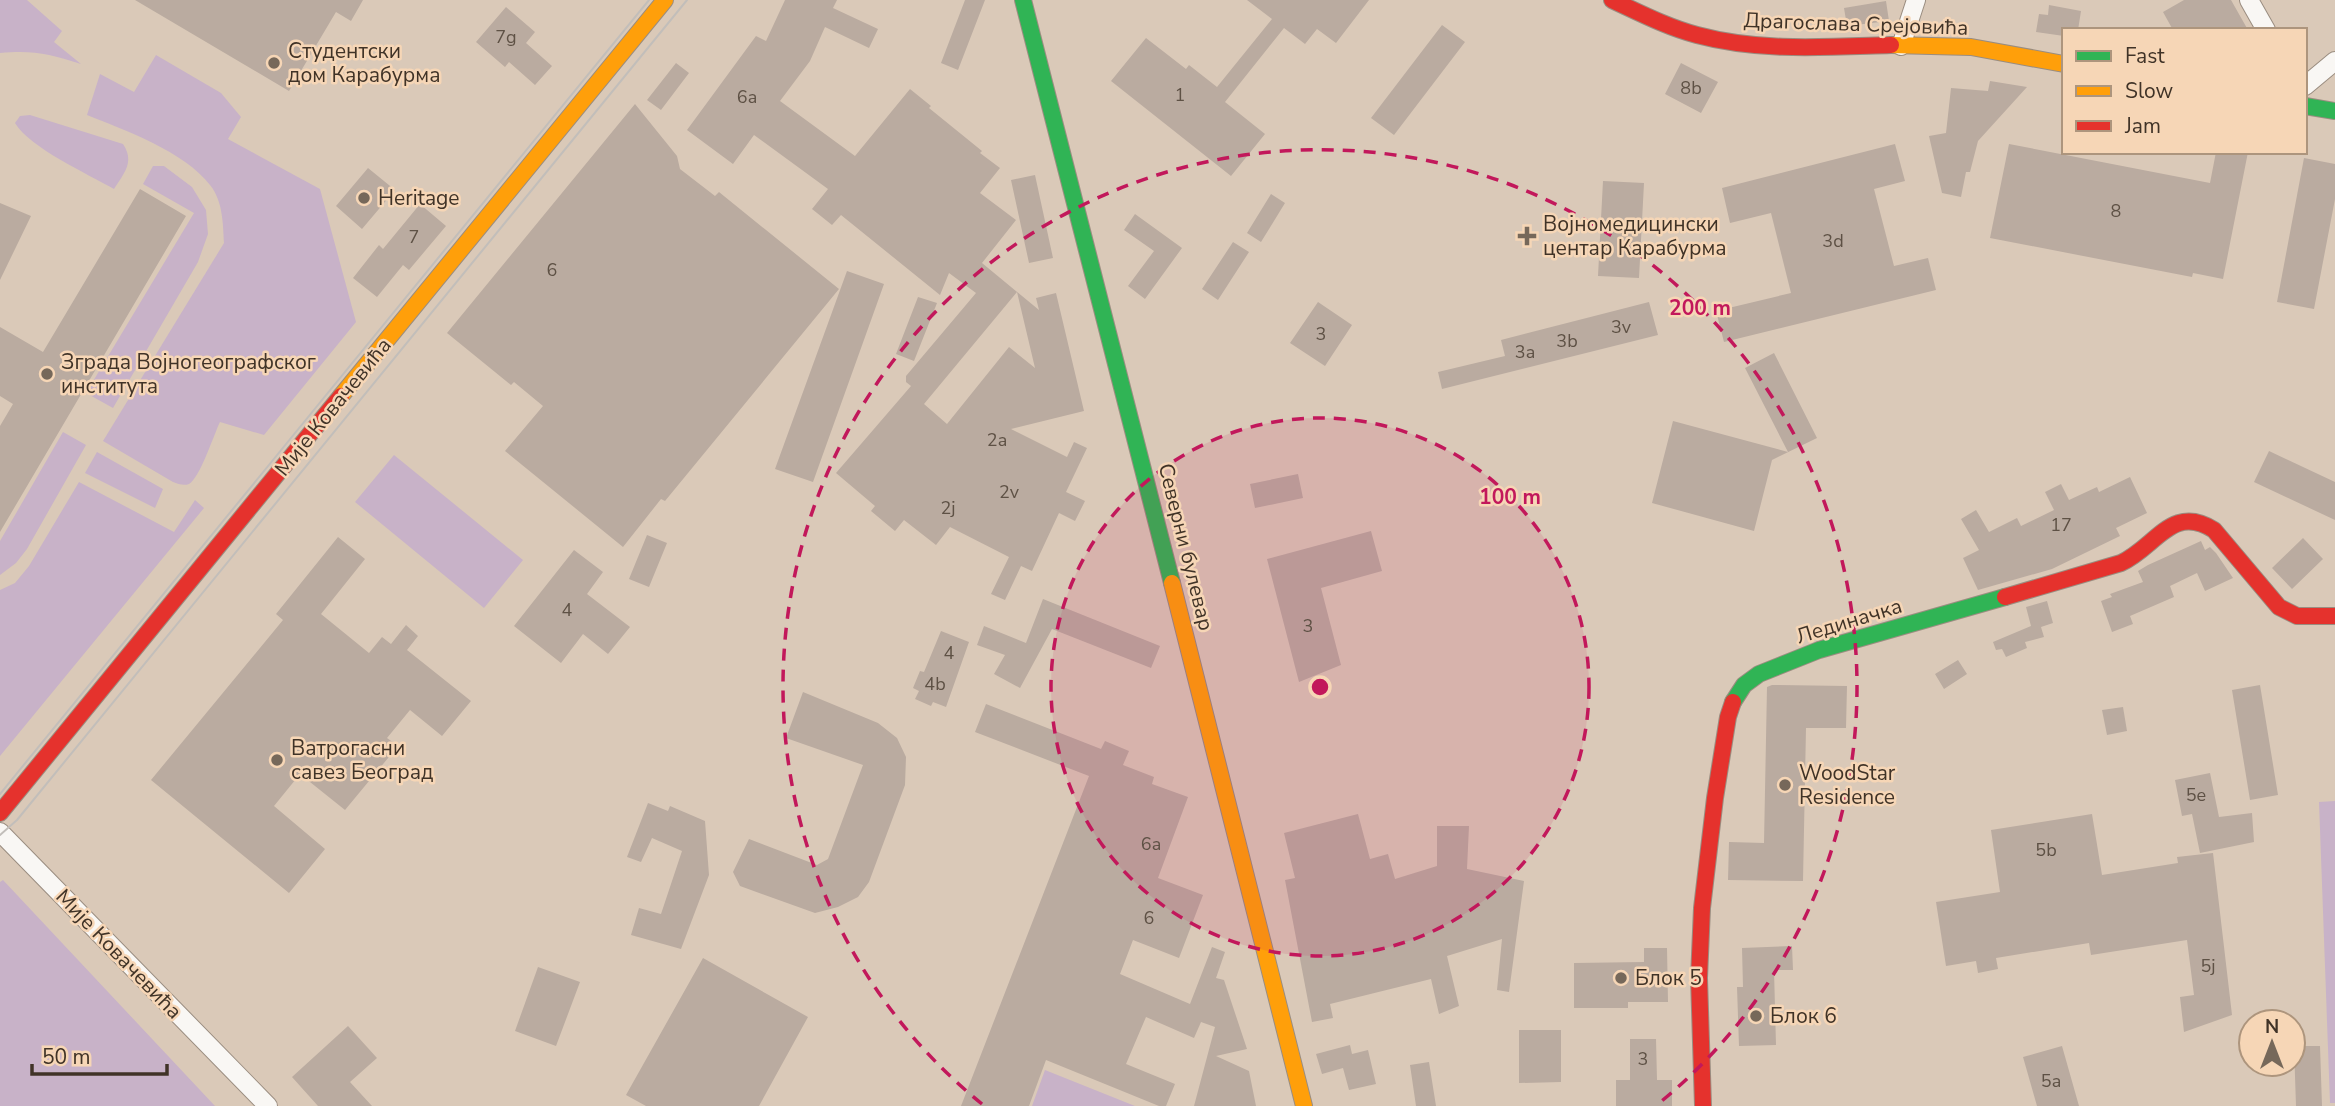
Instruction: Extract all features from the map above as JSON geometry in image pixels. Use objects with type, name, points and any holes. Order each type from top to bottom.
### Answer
[{"type":"street","name":"Мије Ковачевића","points":[[0,813],[664,0]]},
{"type":"street","name":"Северни булевар","points":[[1023,0],[1304,1106]]},
{"type":"street","name":"Драгослава Срејовића","points":[[1612,0],[1684,31],[1721,40],[1767,45],[1964,47],[2062,64]]},
{"type":"street","points":[[1901,46],[1915,7],[1928,0]]},
{"type":"street","points":[[2249,0],[2265,28]]},
{"type":"street","points":[[2307,84],[2335,61]]},
{"type":"street","points":[[2307,106],[2335,111]]},
{"type":"street","name":"Лединачка","points":[[1703,1106],[1699,972],[1701,916],[1728,718],[1734,699],[1744,685],[1759,674],[1819,650],[2109,568],[2132,558],[2176,523],[2186,520],[2203,521],[2224,541],[2280,608],[2298,616],[2335,616]]},
{"type":"street","name":"Мије Ковачевића","points":[[0,832],[268,1106]]},
{"type":"shaded area","points":[[0,0],[27,0],[62,31],[54,42],[81,64],[41,54],[0,53]]},
{"type":"shaded area","points":[[156,55],[221,93],[241,117],[228,139],[320,189],[356,322],[264,435],[220,422],[198,473],[185,485],[173,482],[103,441],[224,243],[218,198],[199,173],[186,162],[153,143],[87,115],[100,74],[134,92]]},
{"type":"shaded area","points":[[30,115],[123,144],[128,162],[114,189],[33,142],[15,123],[20,116]]},
{"type":"shaded area","points":[[153,166],[164,166],[192,187],[206,210],[208,234],[198,262],[113,408],[86,393],[194,213],[143,184]]},
{"type":"shaded area","points":[[63,432],[86,445],[27,549],[16,563],[0,575],[0,541]]},
{"type":"shaded area","points":[[97,452],[163,489],[155,508],[85,473]]},
{"type":"shaded area","points":[[394,455],[523,560],[484,608],[355,502]]},
{"type":"shaded area","points":[[79,482],[174,532],[195,500],[204,508],[0,756],[0,590],[15,583],[29,566]]},
{"type":"shaded area","points":[[2335,801],[2335,1103],[2330,1103],[2319,802]]},
{"type":"shaded area","points":[[3,880],[215,1106],[0,1106],[0,882]]},
{"type":"shaded area","points":[[1045,1070],[1135,1106],[1032,1106]]},
{"type":"building","name":"Студентски дом Карабурма","points":[[135,0],[363,0],[351,21],[336,12],[289,91]]},
{"type":"building","points":[[785,0],[837,0],[833,8],[878,29],[869,48],[825,27],[810,61],[780,101],[855,156],[910,89],[1000,168],[980,193],[1016,220],[982,263],[1039,310],[1036,298],[1056,293],[1084,411],[1011,429],[1067,457],[1074,442],[1087,448],[1066,492],[1085,501],[1075,521],[1059,513],[1032,571],[1021,566],[1005,600],[991,594],[1009,557],[950,527],[936,545],[904,520],[895,531],[871,511],[875,506],[836,473],[911,386],[906,382],[906,376],[976,293],[949,273],[940,295],[841,215],[832,225],[812,209],[828,189],[754,135],[733,164],[687,130],[756,36],[766,41]],"holes":[[[1017,292],[1035,368],[1009,347],[947,424],[924,404]]]},
{"type":"building","points":[[965,0],[985,0],[958,70],[941,63]]},
{"type":"building","points":[[1247,0],[1369,0],[1336,43],[1317,29],[1305,44],[1284,28],[1225,102],[1265,134],[1231,176],[1111,81],[1146,38],[1186,69],[1189,65],[1217,87],[1272,19]]},
{"type":"building","points":[[2184,0],[2231,0],[2247,28],[2172,28],[2163,12]]},
{"type":"building","points":[[1886,1],[1889,21],[1847,26],[1844,8]]},
{"type":"building","points":[[2049,5],[2081,11],[2078,28],[2062,28],[2062,36],[2036,32],[2039,14],[2048,15]]},
{"type":"building","points":[[506,7],[535,32],[526,43],[552,66],[535,85],[509,62],[505,67],[476,42]]},
{"type":"building","points":[[1442,25],[1465,42],[1394,135],[1371,118]]},
{"type":"building","points":[[676,63],[689,73],[661,110],[647,100]]},
{"type":"building","points":[[1681,63],[1718,82],[1701,113],[1665,94]]},
{"type":"building","points":[[1990,81],[2027,87],[1978,141],[1970,172],[1966,172],[1961,197],[1942,193],[1929,136],[1946,133],[1951,88],[1988,91]]},
{"type":"building","points":[[635,104],[677,156],[680,169],[715,196],[719,192],[839,289],[665,501],[661,499],[623,547],[505,451],[543,406],[514,382],[511,385],[447,333]]},
{"type":"building","points":[[1895,144],[1905,181],[1874,189],[1894,266],[1928,258],[1936,290],[1724,342],[1716,311],[1791,293],[1771,213],[1730,223],[1722,188]]},
{"type":"building","points":[[2009,144],[2210,183],[2216,154],[2248,154],[2223,279],[2193,273],[2192,277],[1990,238]]},
{"type":"building","points":[[2304,158],[2335,164],[2335,199],[2314,309],[2277,302]]},
{"type":"building","points":[[368,168],[395,190],[362,229],[336,206]]},
{"type":"building","points":[[1035,175],[1053,258],[1029,263],[1011,180]]},
{"type":"building","points":[[1603,181],[1644,183],[1639,278],[1598,276]]},
{"type":"building","name":"Зграда Војногеографског института","points":[[140,189],[186,216],[0,532],[0,426],[13,404],[0,396],[0,327],[43,352]]},
{"type":"building","points":[[1271,194],[1285,203],[1261,242],[1247,233]]},
{"type":"building","points":[[0,203],[31,216],[0,280]]},
{"type":"building","points":[[420,204],[446,226],[409,270],[403,265],[377,297],[353,278],[379,245],[383,249]]},
{"type":"building","points":[[1135,214],[1182,248],[1145,299],[1128,286],[1154,251],[1124,230]]},
{"type":"building","points":[[1233,242],[1249,252],[1218,300],[1202,289]]},
{"type":"building","points":[[847,271],[884,284],[813,482],[775,469]]},
{"type":"building","points":[[918,297],[937,303],[914,361],[896,354]]},
{"type":"building","points":[[1318,302],[1352,325],[1325,366],[1290,343]]},
{"type":"building","points":[[1649,302],[1658,335],[1442,389],[1438,372],[1505,356],[1501,340]]},
{"type":"building","points":[[1774,353],[1817,438],[1772,460],[1754,531],[1652,503],[1673,421],[1788,452],[1745,368]]},
{"type":"building","points":[[2269,451],[2335,482],[2335,520],[2254,482]]},
{"type":"building","points":[[1298,474],[1303,498],[1255,508],[1250,484]]},
{"type":"building","points":[[2130,477],[2147,513],[2116,528],[2120,536],[2052,569],[1978,590],[1963,558],[1979,550],[1961,519],[1976,510],[1989,532],[2017,518],[2021,526],[2054,510],[2045,492],[2061,484],[2069,500],[2097,487],[2099,492]]},
{"type":"building","points":[[1371,531],[1382,571],[1321,588],[1341,665],[1299,682],[1267,559]]},
{"type":"building","points":[[647,535],[667,543],[649,587],[629,579]]},
{"type":"building","name":"Ватрогасни савез Београд","points":[[338,537],[365,559],[321,614],[369,653],[382,637],[391,644],[406,625],[418,636],[407,650],[471,701],[442,736],[410,710],[387,738],[398,746],[345,810],[300,774],[274,806],[325,849],[289,893],[151,780],[283,620],[276,614]]},
{"type":"building","points":[[2303,538],[2323,559],[2292,589],[2272,568]]},
{"type":"building","points":[[2201,541],[2205,550],[2210,547],[2216,553],[2233,578],[2205,591],[2197,573],[2170,586],[2174,597],[2130,616],[2133,624],[2112,632],[2101,601],[2112,597],[2110,594],[2143,582],[2138,571],[2148,565]]},
{"type":"building","points":[[574,550],[603,572],[587,594],[630,627],[608,654],[583,634],[561,663],[514,626]]},
{"type":"building","points":[[1043,599],[1160,646],[1151,668],[1052,629],[1020,688],[994,674],[1005,655],[977,645],[984,626],[1026,643]]},
{"type":"building","points":[[2047,601],[2053,623],[2041,627],[2044,637],[2025,642],[2027,648],[2006,657],[2002,649],[1996,650],[1993,642],[2031,626],[2026,607]]},
{"type":"building","points":[[941,631],[969,642],[946,707],[933,702],[931,706],[915,699],[919,691],[913,688],[920,671],[924,672]]},
{"type":"building","points":[[1958,660],[1967,674],[1944,689],[1935,674]]},
{"type":"building","points":[[2260,685],[2278,795],[2250,800],[2232,690]]},
{"type":"building","name":"WoodStar Residence","points":[[1847,686],[1846,728],[1806,728],[1803,881],[1728,880],[1729,842],[1764,843],[1767,687]]},
{"type":"building","points":[[803,692],[878,723],[897,738],[906,757],[905,785],[869,882],[858,897],[838,907],[815,913],[740,886],[733,872],[749,839],[817,865],[828,859],[863,765],[786,738]]},
{"type":"building","points":[[986,704],[1101,749],[1105,741],[1129,751],[1123,765],[1154,777],[1152,784],[1188,797],[1158,878],[1203,895],[1179,958],[1133,940],[1120,974],[1190,1004],[1212,947],[1225,952],[1216,978],[1224,980],[1247,1049],[1216,1056],[1249,1071],[1256,1106],[1194,1106],[1215,1027],[1201,1022],[1194,1038],[1146,1017],[1126,1064],[1175,1084],[1166,1106],[1159,1106],[1046,1060],[1029,1106],[961,1106],[1089,776],[975,732]]},
{"type":"building","points":[[2123,707],[2127,731],[2107,735],[2102,710]]},
{"type":"building","points":[[2210,773],[2219,817],[2252,813],[2254,842],[2200,853],[2192,814],[2182,816],[2175,780]]},
{"type":"building","points":[[648,803],[668,811],[670,806],[705,821],[709,875],[681,949],[631,935],[639,908],[661,914],[682,851],[652,838],[641,862],[627,857]]},
{"type":"building","points":[[1358,814],[1370,859],[1388,854],[1395,879],[1437,866],[1437,826],[1469,826],[1467,869],[1524,881],[1509,992],[1497,990],[1502,939],[1447,956],[1459,1006],[1439,1014],[1431,979],[1330,1004],[1333,1018],[1312,1022],[1285,880],[1295,878],[1284,833]]},
{"type":"building","points":[[2092,814],[2102,875],[2178,863],[2177,857],[2213,853],[2232,1015],[2184,1032],[2180,997],[2194,995],[2187,940],[2091,955],[2089,943],[1996,958],[1998,969],[1978,973],[1976,961],[1946,966],[1936,902],[2000,892],[1991,830]]},
{"type":"building","name":"Блок 6","points":[[1792,946],[1793,970],[1774,970],[1776,1045],[1739,1046],[1737,987],[1743,987],[1742,948]]},
{"type":"building","name":"Блок 5","points":[[1644,948],[1667,948],[1668,1002],[1628,1002],[1628,1008],[1574,1008],[1574,963],[1644,962]]},
{"type":"building","points":[[703,958],[808,1017],[759,1106],[646,1106],[626,1095]]},
{"type":"building","points":[[538,967],[580,982],[556,1046],[515,1031]]},
{"type":"building","points":[[348,1026],[377,1058],[350,1082],[372,1106],[318,1106],[292,1077]]},
{"type":"building","points":[[1519,1030],[1561,1030],[1561,1082],[1519,1083]]},
{"type":"building","points":[[1630,1039],[1656,1039],[1657,1080],[1672,1080],[1672,1106],[1616,1106],[1616,1080],[1630,1080]]},
{"type":"building","points":[[1350,1045],[1352,1054],[1368,1050],[1376,1084],[1349,1090],[1343,1068],[1322,1074],[1316,1054]]},
{"type":"building","points":[[2062,1046],[2079,1106],[2037,1106],[2023,1057]]},
{"type":"building","points":[[2307,1046],[2320,1046],[2322,1106],[2296,1106],[2295,1078],[2307,1078]]},
{"type":"building","points":[[1429,1062],[1436,1106],[1416,1106],[1410,1065]]},
{"type":"tram line","points":[[0,794],[649,0]]},
{"type":"tram line","points":[[0,835],[17,820],[687,0]]},
{"type":"traffic: fast","points":[[1023,0],[1172,583]]},
{"type":"traffic: fast","points":[[2307,106],[2335,111]]},
{"type":"traffic: fast","points":[[1733,702],[1744,685],[1759,674],[1819,650],[2005,597]]},
{"type":"traffic: slow","points":[[341,396],[665,0]]},
{"type":"traffic: slow","points":[[1891,45],[1971,47],[2062,64]]},
{"type":"traffic: slow","points":[[1172,583],[1304,1106]]},
{"type":"traffic: jam","points":[[1612,0],[1675,28],[1745,44],[1794,47],[1891,45]]},
{"type":"traffic: jam","points":[[0,813],[341,396]]},
{"type":"traffic: jam","points":[[2005,597],[2121,563],[2165,530],[2175,524],[2187,522],[2199,523],[2214,530],[2279,607],[2297,616],[2335,616]]},
{"type":"traffic: jam","points":[[1703,1106],[1699,978],[1702,908],[1715,798],[1728,717],[1733,702]]},
{"type":"place","name":"Студентски дом Карабурма","points":[[274,63]]},
{"type":"place","name":"Heritage","points":[[364,198]]},
{"type":"place","name":"Војномедицински центар Карабурма","points":[[1527,236]]},
{"type":"place","name":"Зграда Војногеографског института","points":[[47,374]]},
{"type":"place","name":"Ватрогасни савез Београд","points":[[277,760]]},
{"type":"place","name":"WoodStar Residence","points":[[1785,785]]},
{"type":"place","name":"Блок 5","points":[[1621,978]]},
{"type":"place","name":"Блок 6","points":[[1756,1016]]}]
